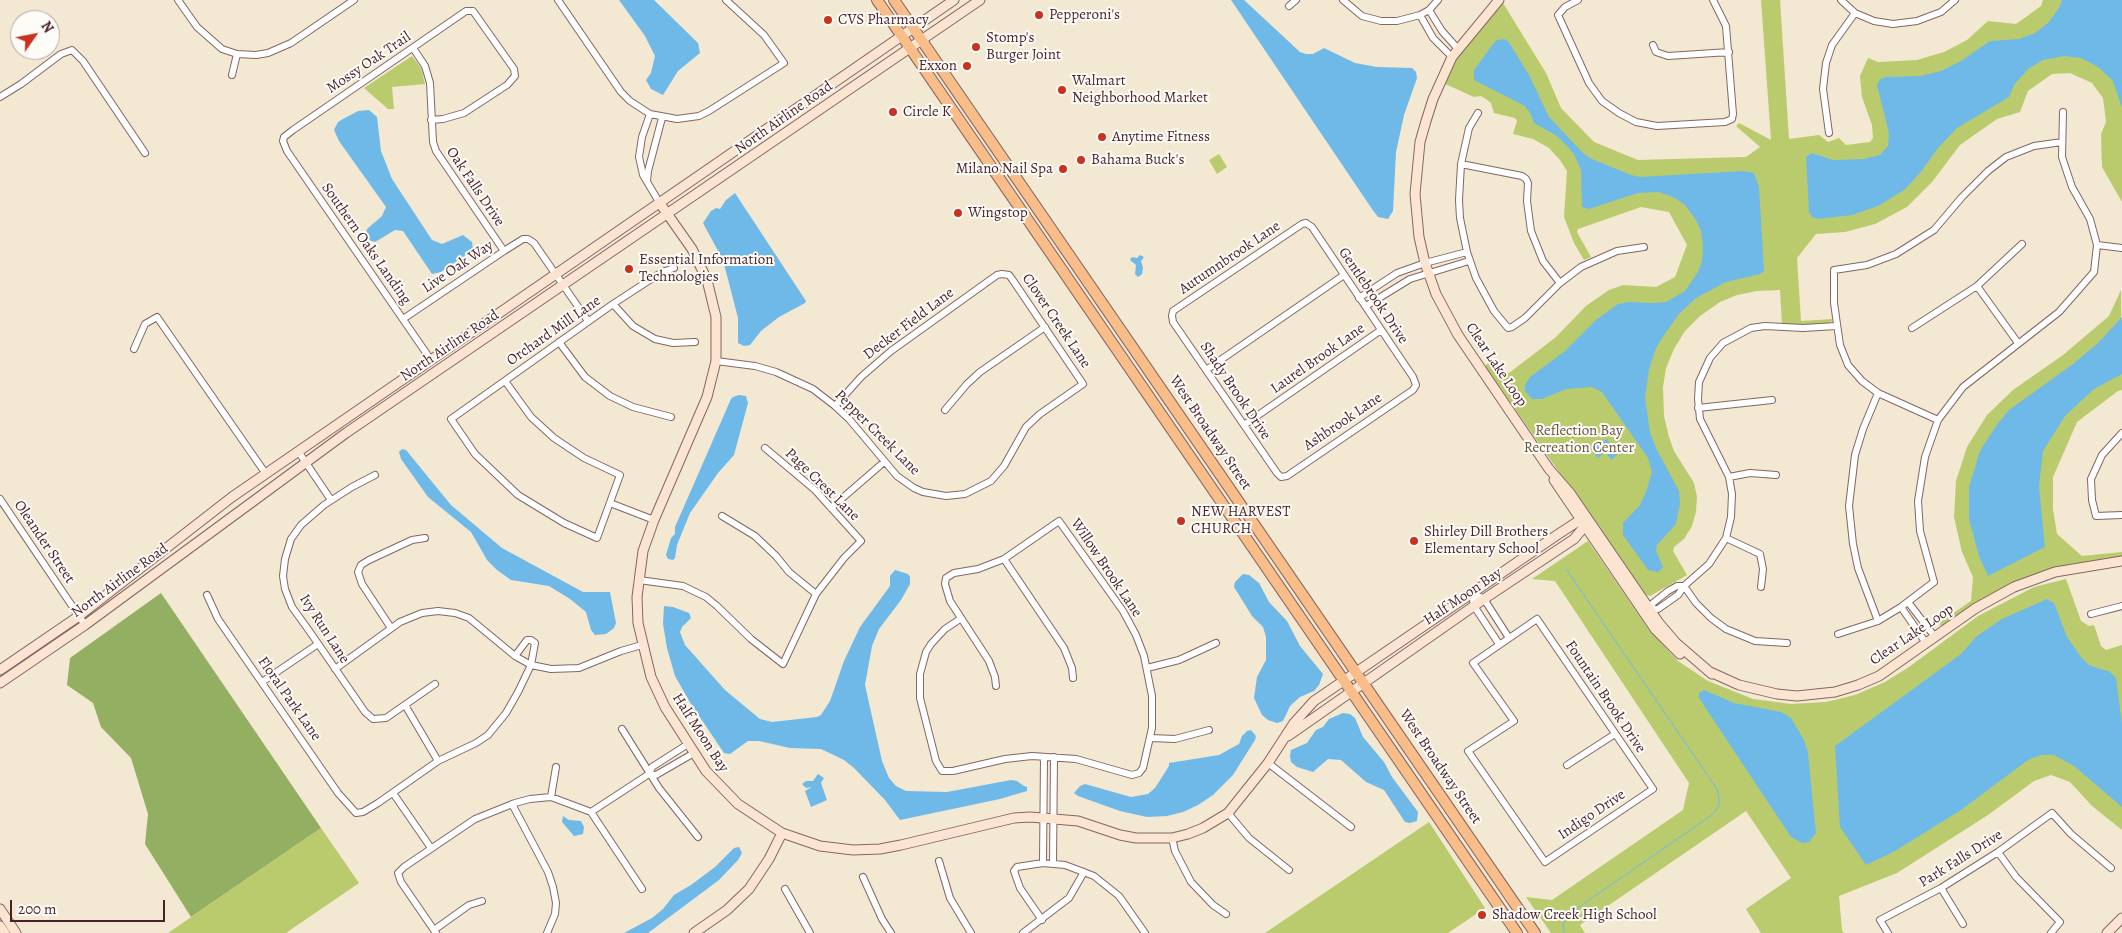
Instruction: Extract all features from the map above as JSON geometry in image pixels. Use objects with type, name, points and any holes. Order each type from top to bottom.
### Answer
[{"type":"main road","name":"West Broadway Street","points":[[877,0],[1517,933]]},
{"type":"main road","name":"West Broadway Street","points":[[894,0],[1535,933]]},
{"type":"main road","points":[[1404,741],[1399,746],[1398,752],[1414,782]]},
{"type":"street","points":[[178,0],[197,27],[222,49],[237,54],[256,55],[292,43],[354,0]]},
{"type":"street","points":[[558,0],[621,92],[639,108],[650,114],[662,118],[677,119],[699,116],[784,63],[764,35],[726,0]]},
{"type":"street","name":"North Airline Road","points":[[0,670],[79,616],[232,497],[954,0]]},
{"type":"street","name":"North Airline Road","points":[[0,683],[85,625],[306,462],[980,0]]},
{"type":"street","points":[[1289,6],[1296,0]]},
{"type":"street","points":[[1343,0],[1362,16],[1381,21],[1397,21],[1420,15],[1429,10],[1438,0]]},
{"type":"street","points":[[1420,15],[1433,38],[1452,57],[1497,3],[1504,0]]},
{"type":"street","points":[[1578,0],[1558,15],[1589,83],[1602,101],[1618,113],[1636,122],[1657,126],[1725,122],[1732,119],[1726,26],[1713,0]]},
{"type":"street","points":[[1840,0],[1855,13],[1874,21],[1893,24],[1917,21],[1942,12],[1955,0]]},
{"type":"street","points":[[1429,10],[1442,31],[1458,50]]},
{"type":"street","name":"Mossy Oak Trail","points":[[282,141],[293,130],[466,11],[473,11],[514,69],[515,76],[507,85],[464,113],[443,119],[431,120]]},
{"type":"street","points":[[1830,133],[1822,89],[1826,63],[1832,45],[1855,13]]},
{"type":"street","points":[[1653,45],[1656,52],[1668,56],[1729,52]]},
{"type":"street","name":"Oak Falls Drive","points":[[413,48],[425,66],[430,83],[433,142],[442,162],[504,251]]},
{"type":"street","points":[[0,97],[61,54],[72,50],[83,61],[145,153]]},
{"type":"street","points":[[232,75],[237,54]]},
{"type":"street","name":"Clear Lake Loop","points":[[1452,57],[1433,98],[1420,142],[1415,194],[1419,237],[1428,273],[1436,294],[1458,335],[1550,468],[1555,481],[1647,612],[1655,629],[1673,648],[1697,666],[1739,685],[1776,694],[1797,696],[1835,692],[1879,676],[1995,597],[2036,578],[2055,572],[2122,562]]},
{"type":"street","points":[[1838,634],[1878,621],[1900,608],[1934,582],[1920,531],[1918,501],[1925,457],[1938,420],[1963,388],[2059,312],[2094,272],[2097,245],[2090,219],[2072,187],[2062,157],[2063,112]]},
{"type":"street","points":[[1478,113],[1469,128],[1461,164],[1459,200],[1462,232],[1470,261],[1485,296],[1508,328],[1525,318],[1580,266],[1604,255],[1630,248],[1644,248]]},
{"type":"street","name":"Half Moon Bay","points":[[650,114],[642,137],[639,157],[642,174],[692,250],[707,280],[716,318],[716,361],[707,397],[654,520],[643,551],[638,580],[638,623],[642,645],[657,692],[706,772],[728,796],[749,813],[782,833],[820,846],[866,850],[901,845],[1014,818],[1053,817],[1078,821],[1120,835],[1150,839],[1172,838],[1203,828],[1228,814],[1288,736],[1294,723],[1306,708],[1472,593],[1585,523]]},
{"type":"street","points":[[647,182],[648,171],[662,118]]},
{"type":"street","points":[[758,135],[767,146]]},
{"type":"street","name":"Southern Oaks Landing","points":[[282,141],[431,360]]},
{"type":"street","points":[[1938,420],[1878,393],[1862,381],[1848,365],[1840,345],[1837,326],[1834,270],[1867,265],[1896,254],[1934,230],[1969,191],[2006,157],[2034,146],[2062,142]]},
{"type":"street","points":[[1461,164],[1522,176],[1526,179],[1528,183],[1531,231],[1544,261],[1560,283]]},
{"type":"street","name":"Gentlebrook Drive","points":[[1306,223],[1312,227],[1366,306],[1414,377],[1416,385]]},
{"type":"street","name":"Autumnbrook Lane","points":[[1172,316],[1173,311],[1306,223]]},
{"type":"street","name":"Live Oak Way","points":[[403,319],[524,239],[534,243],[556,274]]},
{"type":"street","points":[[1912,328],[1977,286],[2022,244]]},
{"type":"street","points":[[2097,245],[2122,248]]},
{"type":"street","points":[[1360,298],[1397,274],[1425,263],[1467,252]]},
{"type":"street","points":[[1366,306],[1410,279],[1470,261]]},
{"type":"street","name":"Orchard Mill Lane","points":[[610,503],[597,538],[558,520],[518,495],[476,454],[451,418],[613,304],[662,272],[674,268]]},
{"type":"street","points":[[556,274],[588,321]]},
{"type":"street","name":"Clover Creek Lane","points":[[935,495],[965,494],[991,481],[1004,466],[1026,427],[1040,414],[1083,384],[1012,279],[1006,274]]},
{"type":"street","name":"Decker Field Lane","points":[[836,406],[861,378],[908,337],[997,275],[1006,274]]},
{"type":"street","points":[[1206,370],[1344,275]]},
{"type":"street","points":[[1977,286],[2018,343]]},
{"type":"street","points":[[613,304],[634,326],[655,339],[673,343],[695,342]]},
{"type":"street","name":"Shady Brook Drive","points":[[1172,316],[1173,322],[1281,477]]},
{"type":"street","points":[[134,349],[144,324],[157,317],[266,474]]},
{"type":"street","points":[[1647,612],[1658,609],[1678,595],[1684,586],[1709,564],[1726,538],[1731,517],[1732,494],[1729,477],[1705,431],[1698,408],[1698,390],[1704,370],[1716,350],[1732,337],[1751,328],[1765,326],[1803,328],[1837,326]]},
{"type":"street","points":[[945,410],[980,372],[1045,327]]},
{"type":"street","name":"Laurel Brook Lane","points":[[1244,425],[1381,330]]},
{"type":"street","points":[[559,342],[585,377],[610,396],[633,407],[671,417]]},
{"type":"street","name":"Pepper Creek Lane","points":[[716,361],[755,366],[776,372],[813,389],[836,406],[884,462],[906,483],[914,488],[935,495]]},
{"type":"street","points":[[505,381],[531,417],[554,438],[584,458],[620,475],[610,503],[654,520]]},
{"type":"street","name":"Ashbrook Lane","points":[[1281,477],[1287,476],[1412,390],[1416,385]]},
{"type":"street","points":[[1878,393],[1855,454],[1849,506],[1853,544],[1858,568],[1878,621]]},
{"type":"street","points":[[1698,408],[1772,400]]},
{"type":"street","points":[[2122,433],[2102,455],[2091,479],[2092,500],[2096,516],[2122,515]]},
{"type":"street","name":"Page Crest Lane","points":[[765,448],[798,476],[861,541],[844,558],[816,594]]},
{"type":"street","points":[[298,451],[331,500]]},
{"type":"street","points":[[831,508],[884,462]]},
{"type":"street","points":[[1729,477],[1750,473],[1776,475]]},
{"type":"street","name":"Ivy Run Lane","points":[[375,475],[331,500],[312,513],[301,525],[290,539],[283,576],[285,589],[292,607],[366,712],[373,719],[386,718],[405,705]]},
{"type":"street","name":"Oleander Street","points":[[0,499],[85,625]]},
{"type":"street","points":[[638,580],[683,586],[706,597],[751,639],[783,664],[816,594],[789,572],[776,556],[755,536],[722,516]]},
{"type":"street","name":"Willow Brook Lane","points":[[1004,559],[1059,521],[1131,624],[1147,668],[1152,696],[1151,738],[1143,768],[1138,773],[1132,775],[1094,763],[1054,757]]},
{"type":"street","name":"Half Moon Bay","points":[[1288,736],[1484,599],[1574,539],[1585,523]]},
{"type":"street","points":[[391,628],[362,584],[358,572],[361,565],[369,560],[412,540],[425,538]]},
{"type":"street","points":[[1726,538],[1760,554],[1763,569],[1761,587]]},
{"type":"street","points":[[172,543],[180,554]]},
{"type":"street","points":[[996,686],[990,662],[960,619],[946,592],[945,584],[946,578],[954,572],[978,569],[1004,559],[1064,648],[1072,668],[1073,678]]},
{"type":"street","points":[[1684,586],[1711,618],[1726,628],[1755,641],[1788,643]]},
{"type":"street","points":[[1472,593],[1484,599],[1509,638],[1499,644],[1474,606],[1472,593]]},
{"type":"street","name":"Floral Park Lane","points":[[207,595],[218,618],[338,793],[356,813],[363,812],[393,793]]},
{"type":"street","points":[[1908,602],[1935,637]]},
{"type":"street","points":[[2091,614],[2122,606]]},
{"type":"street","points":[[1900,608],[1926,644]]},
{"type":"street","points":[[335,669],[409,617],[438,611],[455,613],[469,618],[515,656],[531,664],[551,670],[571,670],[642,645]]},
{"type":"street","points":[[960,619],[945,629],[931,644],[926,652],[920,674],[920,698],[936,761],[942,771],[953,771],[1005,759],[1054,757],[1053,864]]},
{"type":"street","name":"Fountain Brook Drive","points":[[1509,638],[1537,619],[1653,790]]},
{"type":"street","points":[[432,848],[393,793],[438,761],[476,743],[488,735],[506,713],[531,664],[536,646],[531,640],[524,642],[515,656]]},
{"type":"street","points":[[1402,641],[1409,651]]},
{"type":"street","points":[[1147,668],[1179,660],[1216,643]]},
{"type":"street","points":[[262,682],[318,644]]},
{"type":"street","name":"Indigo Drive","points":[[1499,644],[1473,663],[1514,721],[1468,751],[1545,862],[1653,790]]},
{"type":"street","points":[[435,684],[405,705],[438,761]]},
{"type":"street","points":[[622,729],[649,774],[698,837]]},
{"type":"street","points":[[1151,738],[1175,739],[1209,730]]},
{"type":"street","points":[[1567,765],[1615,734]]},
{"type":"street","points":[[591,812],[649,774],[652,767],[688,744]]},
{"type":"street","points":[[649,774],[656,775],[694,753]]},
{"type":"street","points":[[1043,863],[1044,757]]},
{"type":"street","points":[[1268,763],[1351,827]]},
{"type":"street","points":[[551,798],[556,768]]},
{"type":"street","points":[[482,901],[469,905],[435,932],[401,882],[398,873],[475,819],[530,799],[551,798],[591,812],[642,889]]},
{"type":"street","points":[[512,804],[548,872],[556,903],[555,914],[547,933]]},
{"type":"street","name":"Park Falls Drive","points":[[1888,933],[1880,920],[1941,888],[1998,852],[2052,813],[2071,834],[2111,868]]},
{"type":"street","points":[[1228,814],[1249,838],[1289,870]]},
{"type":"street","points":[[694,933],[726,910],[749,889],[769,859],[782,833]]},
{"type":"street","points":[[1172,838],[1175,851],[1191,882],[1213,905],[1226,914]]},
{"type":"street","points":[[1998,852],[2016,877],[2060,922],[2052,933]]},
{"type":"street","points":[[939,861],[950,898],[970,933]]},
{"type":"street","points":[[1042,920],[1020,888],[1014,871],[1017,867],[1043,863],[1074,867],[1102,881],[1119,896],[1145,933]]},
{"type":"street","points":[[1023,933],[1069,898],[1076,889],[1084,872]]},
{"type":"street","points":[[862,877],[882,919],[891,933]]},
{"type":"street","points":[[1941,888],[1964,924]]},
{"type":"street","points":[[785,889],[810,933]]},
{"type":"street","points":[[0,909],[16,933]]},
{"type":"street","points":[[2107,933],[2122,918]]},
{"type":"street","points":[[0,926],[5,933]]},
{"type":"green space","name":"Reflection Bay Recreation Center","points":[[1761,0],[1780,0],[1789,139],[1819,135],[1828,142],[1839,138],[1846,145],[1870,142],[1873,138],[1872,125],[1862,97],[1860,76],[1868,58],[1878,62],[1917,60],[1944,52],[1967,40],[1988,21],[2016,24],[2041,6],[2043,0],[2122,0],[2122,202],[2102,167],[2101,134],[2106,122],[2103,98],[2092,83],[2070,73],[2052,74],[2028,91],[2020,112],[1997,119],[1960,145],[1932,182],[1907,207],[1875,224],[1845,232],[1816,234],[1797,258],[1801,321],[1833,319],[1828,324],[1800,325],[1782,323],[1780,290],[1757,291],[1737,295],[1720,302],[1700,316],[1685,331],[1674,349],[1666,368],[1663,387],[1664,416],[1669,437],[1674,451],[1694,483],[1697,497],[1696,512],[1692,526],[1684,539],[1674,547],[1673,551],[1687,575],[1650,596],[1644,594],[1485,366],[1488,363],[1509,373],[1556,337],[1586,306],[1609,290],[1623,285],[1656,287],[1675,277],[1687,245],[1669,212],[1641,207],[1578,229],[1577,232],[1591,257],[1584,260],[1574,243],[1564,217],[1567,171],[1560,160],[1549,148],[1533,139],[1513,134],[1517,121],[1515,118],[1494,113],[1491,103],[1481,96],[1474,97],[1443,83],[1455,60],[1486,19],[1503,3],[1546,73],[1561,108],[1594,142],[1638,160],[1746,157],[1760,147],[1736,126],[1739,123],[1771,140]]},
{"type":"green space","points":[[412,56],[421,68],[425,84],[392,87],[394,109],[388,109],[364,88]]},
{"type":"green space","points":[[1219,154],[1227,167],[1217,174],[1209,160]]},
{"type":"green space","points":[[2121,290],[2122,390],[2118,391],[2077,422],[2053,477],[2053,509],[2057,534],[2082,556],[2122,552],[2122,558],[2070,564],[2037,574],[2007,586],[1942,628],[1939,623],[1971,601],[1973,577],[1962,552],[1954,517],[1956,481],[1967,447],[1987,415],[2013,390],[2063,355],[2109,316]]},
{"type":"green space","points":[[1588,541],[1649,630],[1678,661],[1708,681],[1753,699],[1791,704],[1826,702],[1855,695],[1885,682],[1909,667],[1978,616],[2034,587],[2066,579],[2081,621],[2089,626],[2094,625],[2101,646],[2106,650],[2122,645],[2122,830],[2092,806],[2070,782],[2051,775],[2034,781],[1988,815],[1897,873],[1839,896],[1842,930],[1844,933],[1761,933],[1746,909],[1791,878],[1746,811],[1580,925],[1585,933],[1551,933],[1526,897],[1552,900],[1683,810],[1689,783],[1555,581],[1532,579]]},
{"type":"green space","points":[[161,593],[321,828],[191,917],[145,844],[148,814],[131,758],[101,727],[93,703],[67,685],[70,658]]},
{"type":"green space","points":[[1429,822],[1485,908],[1448,933],[1265,933]]},
{"type":"green space","points":[[321,828],[359,883],[286,933],[168,933]]},
{"type":"water","points":[[619,0],[654,0],[698,43],[700,53],[678,71],[663,95],[651,89],[646,80],[651,73],[655,56],[645,36]]},
{"type":"water","points":[[1231,0],[1244,0],[1300,52],[1313,54],[1324,48],[1355,63],[1377,67],[1412,68],[1416,72],[1417,78],[1404,115],[1396,152],[1393,211],[1388,219],[1378,217],[1372,209]]},
{"type":"water","points":[[2062,0],[2122,0],[2122,108],[2113,81],[2098,67],[2081,58],[2064,56],[2043,60],[2028,69],[2014,85],[2009,97],[1957,128],[1904,190],[1878,206],[1852,215],[1818,219],[1812,217],[1809,212],[1806,157],[1812,153],[1833,160],[1864,159],[1880,155],[1888,146],[1889,133],[1877,85],[1880,79],[1921,76],[1941,71],[1961,61],[1990,41],[2019,39],[2035,33],[2048,23],[2059,8]]},
{"type":"water","points":[[1504,39],[1508,41],[1529,75],[1549,117],[1584,154],[1592,159],[1640,177],[1743,171],[1754,173],[1759,187],[1764,271],[1760,274],[1726,282],[1696,298],[1679,314],[1664,335],[1656,348],[1649,370],[1645,397],[1650,432],[1656,448],[1679,491],[1680,504],[1676,524],[1657,545],[1656,551],[1663,567],[1658,572],[1648,570],[1623,535],[1623,523],[1640,505],[1646,492],[1652,472],[1648,458],[1602,392],[1592,387],[1566,389],[1542,399],[1532,399],[1525,391],[1525,385],[1530,377],[1565,351],[1596,320],[1618,304],[1629,302],[1666,302],[1685,291],[1698,272],[1702,261],[1703,245],[1701,231],[1696,220],[1685,205],[1675,198],[1659,192],[1638,193],[1589,209],[1582,207],[1581,170],[1574,154],[1557,136],[1534,123],[1525,106],[1474,80],[1474,70],[1493,44],[1497,40]]},
{"type":"water","points":[[369,110],[377,117],[381,151],[392,179],[432,240],[442,244],[463,235],[472,242],[473,249],[470,252],[441,272],[432,274],[403,231],[395,230],[375,242],[369,240],[366,235],[367,229],[382,216],[386,207],[339,141],[334,130],[338,122],[343,119],[358,111]]},
{"type":"water","points":[[735,193],[806,301],[779,317],[761,331],[750,345],[744,346],[738,343],[738,318],[723,260],[703,223],[711,211],[716,208],[720,209],[726,200]]},
{"type":"water","points":[[1140,255],[1144,257],[1141,261],[1143,268],[1142,274],[1138,277],[1135,274],[1136,265],[1130,260],[1132,257],[1137,258]]},
{"type":"water","points":[[2122,317],[2122,374],[2094,389],[2065,416],[2043,451],[2039,486],[2045,547],[1988,576],[1979,556],[1969,519],[1969,487],[1980,451],[2009,410],[2073,364],[2097,344]]},
{"type":"water","points":[[739,395],[746,396],[748,403],[734,455],[718,473],[690,513],[677,545],[675,558],[673,560],[668,559],[666,555],[671,538],[675,534],[675,527],[731,399]]},
{"type":"water","points":[[1607,439],[1617,455],[1611,460],[1606,452],[1598,458],[1590,447],[1594,444],[1598,445]]},
{"type":"water","points":[[402,449],[406,450],[451,505],[502,548],[583,592],[610,592],[616,623],[614,628],[606,634],[595,635],[591,630],[586,612],[570,599],[549,586],[511,580],[497,570],[487,560],[471,532],[428,497],[401,459],[399,452]]},
{"type":"water","points":[[895,570],[908,574],[910,584],[901,600],[879,629],[872,646],[865,685],[882,761],[889,778],[896,786],[906,791],[947,792],[1011,780],[1027,787],[1027,791],[1000,799],[900,820],[885,800],[854,768],[844,760],[821,749],[790,748],[759,741],[748,741],[730,754],[724,753],[691,704],[675,676],[663,624],[664,606],[689,613],[691,618],[682,627],[680,632],[685,645],[725,690],[760,719],[772,722],[817,717],[821,715],[830,701],[844,661],[860,627],[890,586],[890,576]]},
{"type":"water","points":[[1243,574],[1249,575],[1259,583],[1269,602],[1287,621],[1300,646],[1323,674],[1319,685],[1314,691],[1300,697],[1290,706],[1283,721],[1277,723],[1268,720],[1262,715],[1254,698],[1257,677],[1266,660],[1266,637],[1263,627],[1252,616],[1234,587],[1235,582]]},
{"type":"water","points":[[2047,599],[2054,603],[2067,637],[2081,657],[2089,665],[2109,671],[2116,678],[2122,724],[2122,807],[2074,766],[2054,755],[2041,755],[2028,760],[1961,810],[1895,851],[1866,865],[1840,827],[1835,746],[1961,654],[1977,636],[2002,619]]},
{"type":"water","points":[[1704,690],[1734,703],[1781,712],[1791,718],[1804,740],[1808,753],[1816,833],[1809,842],[1802,843],[1791,837],[1699,698],[1699,693]]},
{"type":"water","points":[[1343,713],[1350,714],[1355,718],[1363,737],[1384,762],[1392,777],[1418,812],[1417,821],[1405,822],[1384,790],[1366,782],[1341,760],[1328,759],[1313,772],[1297,767],[1291,762],[1291,750],[1307,743],[1316,730],[1323,727],[1329,719]]},
{"type":"water","points":[[1251,730],[1256,736],[1255,740],[1233,775],[1213,795],[1183,812],[1167,816],[1147,817],[1120,811],[1074,793],[1080,786],[1085,784],[1131,797],[1148,794],[1155,788],[1169,763],[1219,755],[1239,744],[1242,736]]},
{"type":"water","points":[[818,774],[824,778],[821,783],[827,800],[811,807],[805,791],[812,787],[806,788],[802,784],[806,781],[813,781]]},
{"type":"water","points":[[563,816],[569,820],[581,821],[584,827],[583,834],[574,836],[562,822]]},
{"type":"water","points":[[739,847],[742,853],[738,860],[719,880],[648,933],[624,933],[652,918],[663,909],[674,895],[715,867],[734,848]]},
{"type":"waterway","points":[[1564,933],[1563,925],[1566,916],[1712,815],[1719,806],[1717,789],[1566,569]]},
{"type":"place","name":"Pepperoni's","points":[[1039,15]]},
{"type":"place","name":"CVS Pharmacy","points":[[828,20]]},
{"type":"place","name":"Stomp's Burger Joint","points":[[976,47]]},
{"type":"place","name":"Exxon","points":[[967,66]]},
{"type":"place","name":"Walmart Neighborhood Market","points":[[1062,90]]},
{"type":"place","name":"Circle K","points":[[893,112]]},
{"type":"place","name":"Anytime Fitness","points":[[1102,137]]},
{"type":"place","name":"Bahama Buck's","points":[[1081,160]]},
{"type":"place","name":"Milano Nail Spa","points":[[1063,169]]},
{"type":"place","name":"Wingstop","points":[[958,213]]},
{"type":"place","name":"Essential Information Technologies","points":[[629,269]]},
{"type":"place","name":"NEW HARVEST CHURCH","points":[[1181,521]]},
{"type":"place","name":"Shirley Dill Brothers Elementary School","points":[[1414,541]]},
{"type":"place","name":"Shadow Creek High School","points":[[1482,915]]}]
